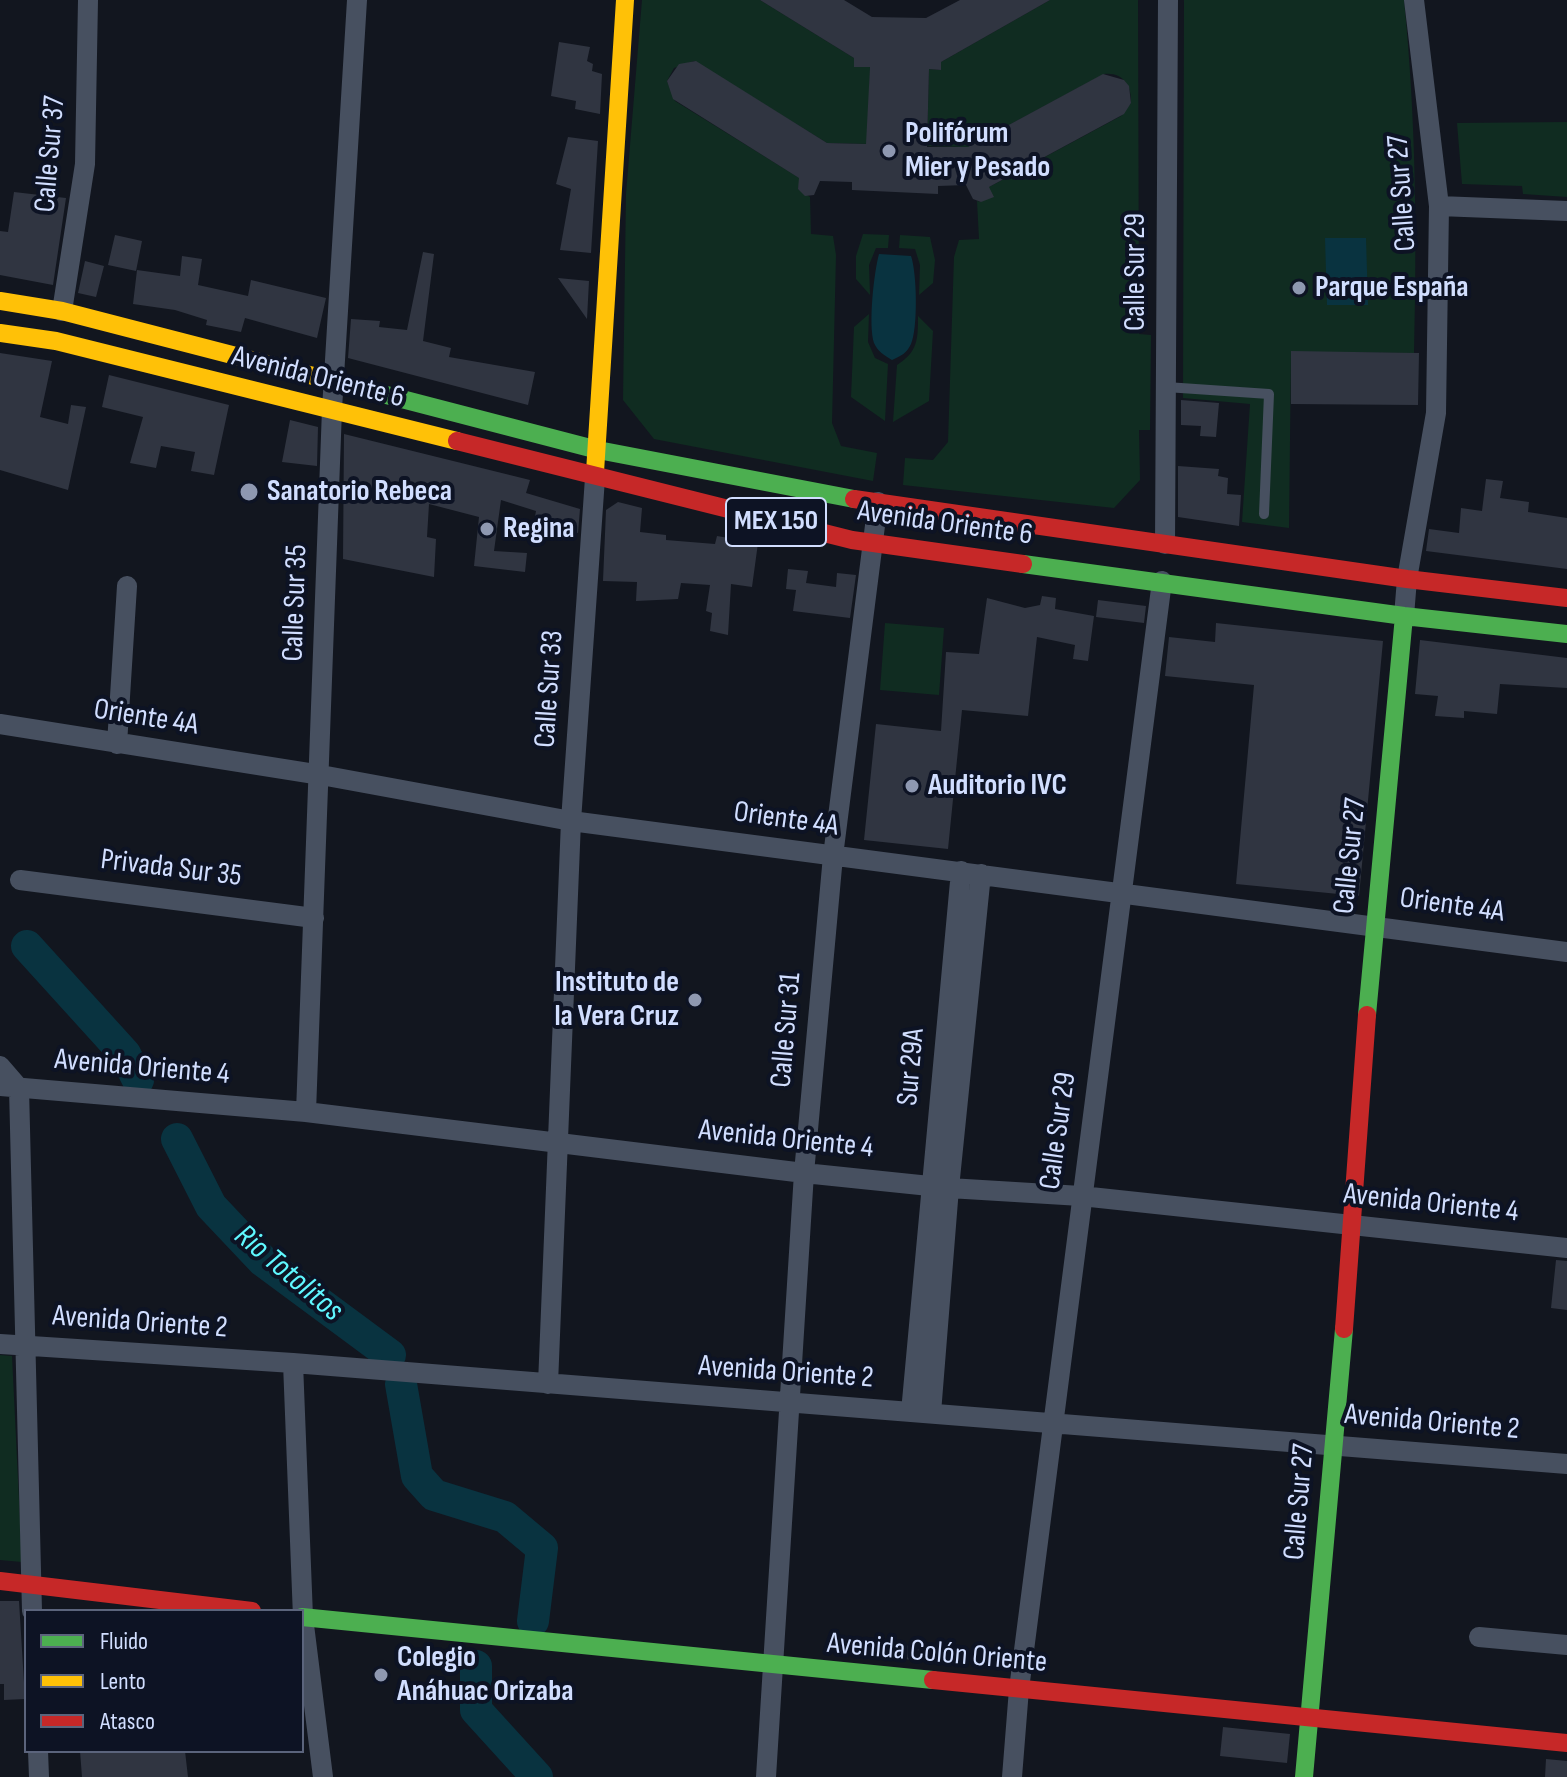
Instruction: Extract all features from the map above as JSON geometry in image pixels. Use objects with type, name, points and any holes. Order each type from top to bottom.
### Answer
[{"type":"street","name":"Calle Sur 37","points":[[56,341],[46,333],[45,324],[49,317],[62,311],[85,164],[88,0]]},
{"type":"street","name":"Calle Sur 35","points":[[306,1112],[321,775],[332,409],[357,0]]},
{"type":"street","name":"Calle Sur 33","points":[[548,1384],[571,821],[598,450],[625,0]]},
{"type":"street","name":"Calle Sur 29","points":[[1165,544],[1168,0]]},
{"type":"street","name":"Calle Sur 27","points":[[1304,1777],[1336,1445],[1374,925],[1407,579],[1436,413],[1439,206],[1414,0]]},
{"type":"street","points":[[1439,206],[1567,211]]},
{"type":"street","name":"Avenida Oriente 6","points":[[0,301],[62,311],[598,450],[868,501],[1407,579],[1567,598]]},
{"type":"street","name":"Avenida Oriente 6","points":[[0,333],[56,341],[595,478],[862,542],[1404,616],[1566,633]]},
{"type":"street","name":"Calle Sur 31","points":[[766,1777],[804,1173],[868,501]]},
{"type":"street","points":[[1162,581],[1148,572],[1145,562],[1148,553],[1165,544]]},
{"type":"street","name":"Calle Sur 29","points":[[1012,1777],[1019,1689],[1162,581]]},
{"type":"street","points":[[117,744],[127,586]]},
{"type":"street","name":"Oriente 4A","points":[[0,724],[321,775],[571,821],[1567,952]]},
{"type":"street","name":"Sur 29A","points":[[921,1413],[971,872]]},
{"type":"street","name":"Privada Sur 35","points":[[20,880],[314,918]]},
{"type":"street","points":[[0,1066],[9,1087],[25,1345],[32,1609]]},
{"type":"street","name":"Avenida Oriente 4","points":[[9,1087],[306,1112],[804,1173],[940,1187],[1081,1196],[1567,1248]]},
{"type":"street","name":"Avenida Oriente 2","points":[[0,1344],[293,1363],[1567,1464]]},
{"type":"street","points":[[293,1363],[302,1609]]},
{"type":"street","points":[[0,1581],[236,1609]]},
{"type":"street","name":"Avenida Colón Oriente","points":[[304,1617],[1567,1743]]},
{"type":"street","points":[[304,1632],[323,1777]]},
{"type":"street","points":[[1479,1637],[1567,1645]]},
{"type":"street","points":[[38,1753],[39,1777]]},
{"type":"lane","points":[[1166,387],[1269,394],[1264,514]]},
{"type":"green space","points":[[642,0],[760,0],[854,58],[854,67],[870,67],[869,144],[827,143],[694,61],[674,68],[667,81],[675,101],[801,179],[798,189],[810,197],[811,234],[833,236],[836,255],[832,423],[841,446],[877,453],[873,481],[654,439],[623,400],[626,194]]},
{"type":"green space","points":[[1050,0],[1138,0],[1139,334],[1151,335],[1150,430],[1139,430],[1140,480],[1114,508],[903,485],[905,458],[933,460],[948,442],[954,257],[959,240],[979,239],[977,201],[981,202],[989,187],[1121,116],[1131,103],[1125,81],[1116,75],[1104,74],[968,147],[927,146],[929,69],[941,70],[941,62]]},
{"type":"green space","name":"Parque España","points":[[1184,0],[1404,0],[1415,176],[1414,353],[1291,352],[1289,528],[1242,522],[1250,404],[1183,398]]},
{"type":"green space","points":[[1567,122],[1567,197],[1523,194],[1522,186],[1462,184],[1457,123]]},
{"type":"green space","points":[[863,234],[889,235],[888,248],[876,248],[869,265],[870,295],[856,279],[856,256]]},
{"type":"green space","points":[[900,235],[930,237],[935,260],[933,283],[919,295],[920,265],[915,249],[899,248]]},
{"type":"green space","points":[[869,314],[868,342],[875,358],[888,364],[885,421],[851,397],[854,327]]},
{"type":"green space","points":[[918,316],[933,331],[929,401],[893,422],[897,365],[913,350]]},
{"type":"green space","points":[[885,623],[944,628],[939,695],[880,690]]},
{"type":"green space","points":[[0,1355],[12,1356],[22,1562],[0,1560]]},
{"type":"water","points":[[1325,238],[1366,238],[1368,305],[1327,305]]},
{"type":"water","points":[[879,254],[911,256],[915,275],[916,314],[911,344],[901,356],[892,360],[877,349],[872,335],[872,298]]},
{"type":"building","points":[[760,0],[844,0],[872,17],[926,18],[960,0],[1050,0],[941,62],[941,70],[929,69],[927,147],[968,147],[1103,74],[1124,80],[1129,86],[1131,103],[1124,114],[989,187],[994,197],[981,202],[973,199],[966,185],[938,186],[938,194],[852,190],[852,182],[820,181],[814,195],[805,196],[798,189],[799,178],[673,99],[667,81],[679,64],[696,61],[827,143],[866,144],[870,67],[854,67],[854,58]]},
{"type":"building","points":[[559,42],[590,47],[587,61],[593,64],[592,71],[602,74],[600,114],[575,109],[576,101],[551,96]]},
{"type":"building","points":[[568,137],[598,141],[591,253],[560,250],[571,189],[556,184]]},
{"type":"building","points":[[14,192],[66,198],[53,285],[0,275],[0,231],[8,232]]},
{"type":"building","points":[[115,235],[142,241],[136,271],[108,265]]},
{"type":"building","points":[[423,252],[434,254],[423,341],[451,348],[449,357],[535,372],[528,405],[348,358],[351,319],[380,321],[379,327],[407,330]]},
{"type":"building","points":[[182,256],[202,259],[198,285],[248,296],[251,280],[326,298],[317,338],[245,318],[241,332],[206,325],[207,320],[175,310],[133,304],[137,270],[180,276]]},
{"type":"building","points":[[85,261],[104,266],[96,297],[78,293]]},
{"type":"building","points":[[558,278],[589,281],[587,319]]},
{"type":"building","points":[[1291,351],[1419,353],[1418,405],[1291,404]]},
{"type":"building","points":[[0,353],[52,361],[40,417],[68,424],[71,405],[86,407],[68,490],[0,470]]},
{"type":"building","points":[[109,375],[229,405],[214,475],[191,471],[195,452],[161,446],[156,468],[130,463],[143,417],[102,407]]},
{"type":"building","points":[[1181,400],[1219,403],[1216,437],[1200,436],[1201,426],[1181,425]]},
{"type":"building","points":[[290,420],[318,427],[317,466],[282,462]]},
{"type":"building","points":[[344,434],[530,480],[526,493],[580,509],[578,533],[534,522],[536,511],[501,500],[494,551],[527,553],[525,572],[474,566],[479,517],[429,504],[427,537],[436,539],[434,577],[343,559]]},
{"type":"building","points":[[1178,466],[1219,469],[1218,476],[1228,478],[1227,494],[1241,495],[1239,526],[1178,517]]},
{"type":"building","points":[[1486,479],[1503,481],[1500,498],[1529,502],[1528,512],[1567,518],[1567,569],[1426,551],[1429,529],[1459,533],[1461,508],[1482,511]]},
{"type":"building","points":[[618,502],[642,508],[640,532],[666,535],[666,540],[715,544],[717,536],[758,543],[752,587],[731,584],[728,635],[710,631],[712,613],[706,611],[710,585],[681,583],[678,599],[636,601],[637,582],[603,581],[606,510]]},
{"type":"building","points":[[788,569],[808,571],[806,583],[836,587],[837,573],[856,575],[850,618],[793,611],[796,590],[786,589]]},
{"type":"building","points":[[1042,596],[1056,598],[1055,609],[1094,616],[1088,661],[1073,659],[1075,645],[1037,637],[1028,716],[962,710],[948,849],[864,840],[876,724],[941,731],[946,652],[979,654],[987,598],[1025,608],[1040,605]]},
{"type":"building","points":[[1098,600],[1146,606],[1144,623],[1096,617]]},
{"type":"building","points":[[1216,623],[1383,641],[1359,896],[1236,884],[1254,685],[1165,676],[1169,637],[1215,642]]},
{"type":"building","points":[[1420,640],[1567,658],[1567,688],[1500,684],[1497,714],[1464,711],[1464,718],[1435,716],[1438,696],[1415,694]]},
{"type":"building","points":[[1556,1260],[1567,1261],[1567,1310],[1551,1308]]},
{"type":"building","points":[[0,1601],[19,1601],[24,1699],[4,1700],[4,1684],[0,1684]]},
{"type":"building","points":[[903,1645],[928,1648],[927,1661],[903,1659]]},
{"type":"building","points":[[1223,1727],[1290,1734],[1287,1763],[1220,1756]]},
{"type":"building","points":[[80,1753],[185,1753],[188,1777],[82,1777]]},
{"type":"building","points":[[1546,1759],[1567,1761],[1567,1777],[1545,1777]]},
{"type":"waterway","name":"Rio Totolitos","points":[[27,946],[125,1054],[138,1080]]},
{"type":"waterway","name":"Rio Totolitos","points":[[177,1139],[211,1206],[263,1261],[390,1355]]},
{"type":"waterway","name":"Rio Totolitos","points":[[401,1384],[417,1476],[434,1495],[505,1517],[542,1548],[533,1621]]},
{"type":"waterway","name":"Rio Totolitos","points":[[476,1666],[476,1710],[537,1777]]},
{"type":"traffic: fast","points":[[321,378],[598,450],[854,499]]},
{"type":"traffic: fast","points":[[1023,564],[1404,616],[1567,634]]},
{"type":"traffic: fast","points":[[1367,1015],[1404,616]]},
{"type":"traffic: fast","points":[[1304,1777],[1344,1329]]},
{"type":"traffic: fast","points":[[304,1617],[933,1680]]},
{"type":"traffic: slow","points":[[595,472],[625,0]]},
{"type":"traffic: slow","points":[[0,301],[62,311],[321,378]]},
{"type":"traffic: slow","points":[[0,333],[56,341],[457,441]]},
{"type":"traffic: jam","points":[[457,441],[852,540],[1023,564]]},
{"type":"traffic: jam","points":[[854,499],[1407,579],[1567,598]]},
{"type":"traffic: jam","points":[[1344,1329],[1367,1015]]},
{"type":"traffic: jam","points":[[0,1581],[235,1609]]},
{"type":"traffic: jam","points":[[933,1680],[1567,1743]]},
{"type":"place","name":"Polifórum Mier y Pesado","points":[[889,151]]},
{"type":"place","name":"Parque España","points":[[1299,288]]},
{"type":"place","name":"Sanatorio Rebeca","points":[[249,492]]},
{"type":"place","name":"Regina","points":[[487,529]]},
{"type":"place","name":"Auditorio IVC","points":[[912,786]]},
{"type":"place","name":"Instituto de la Vera Cruz","points":[[695,1000]]},
{"type":"place","name":"Colegio Anáhuac Orizaba","points":[[381,1675]]}]
